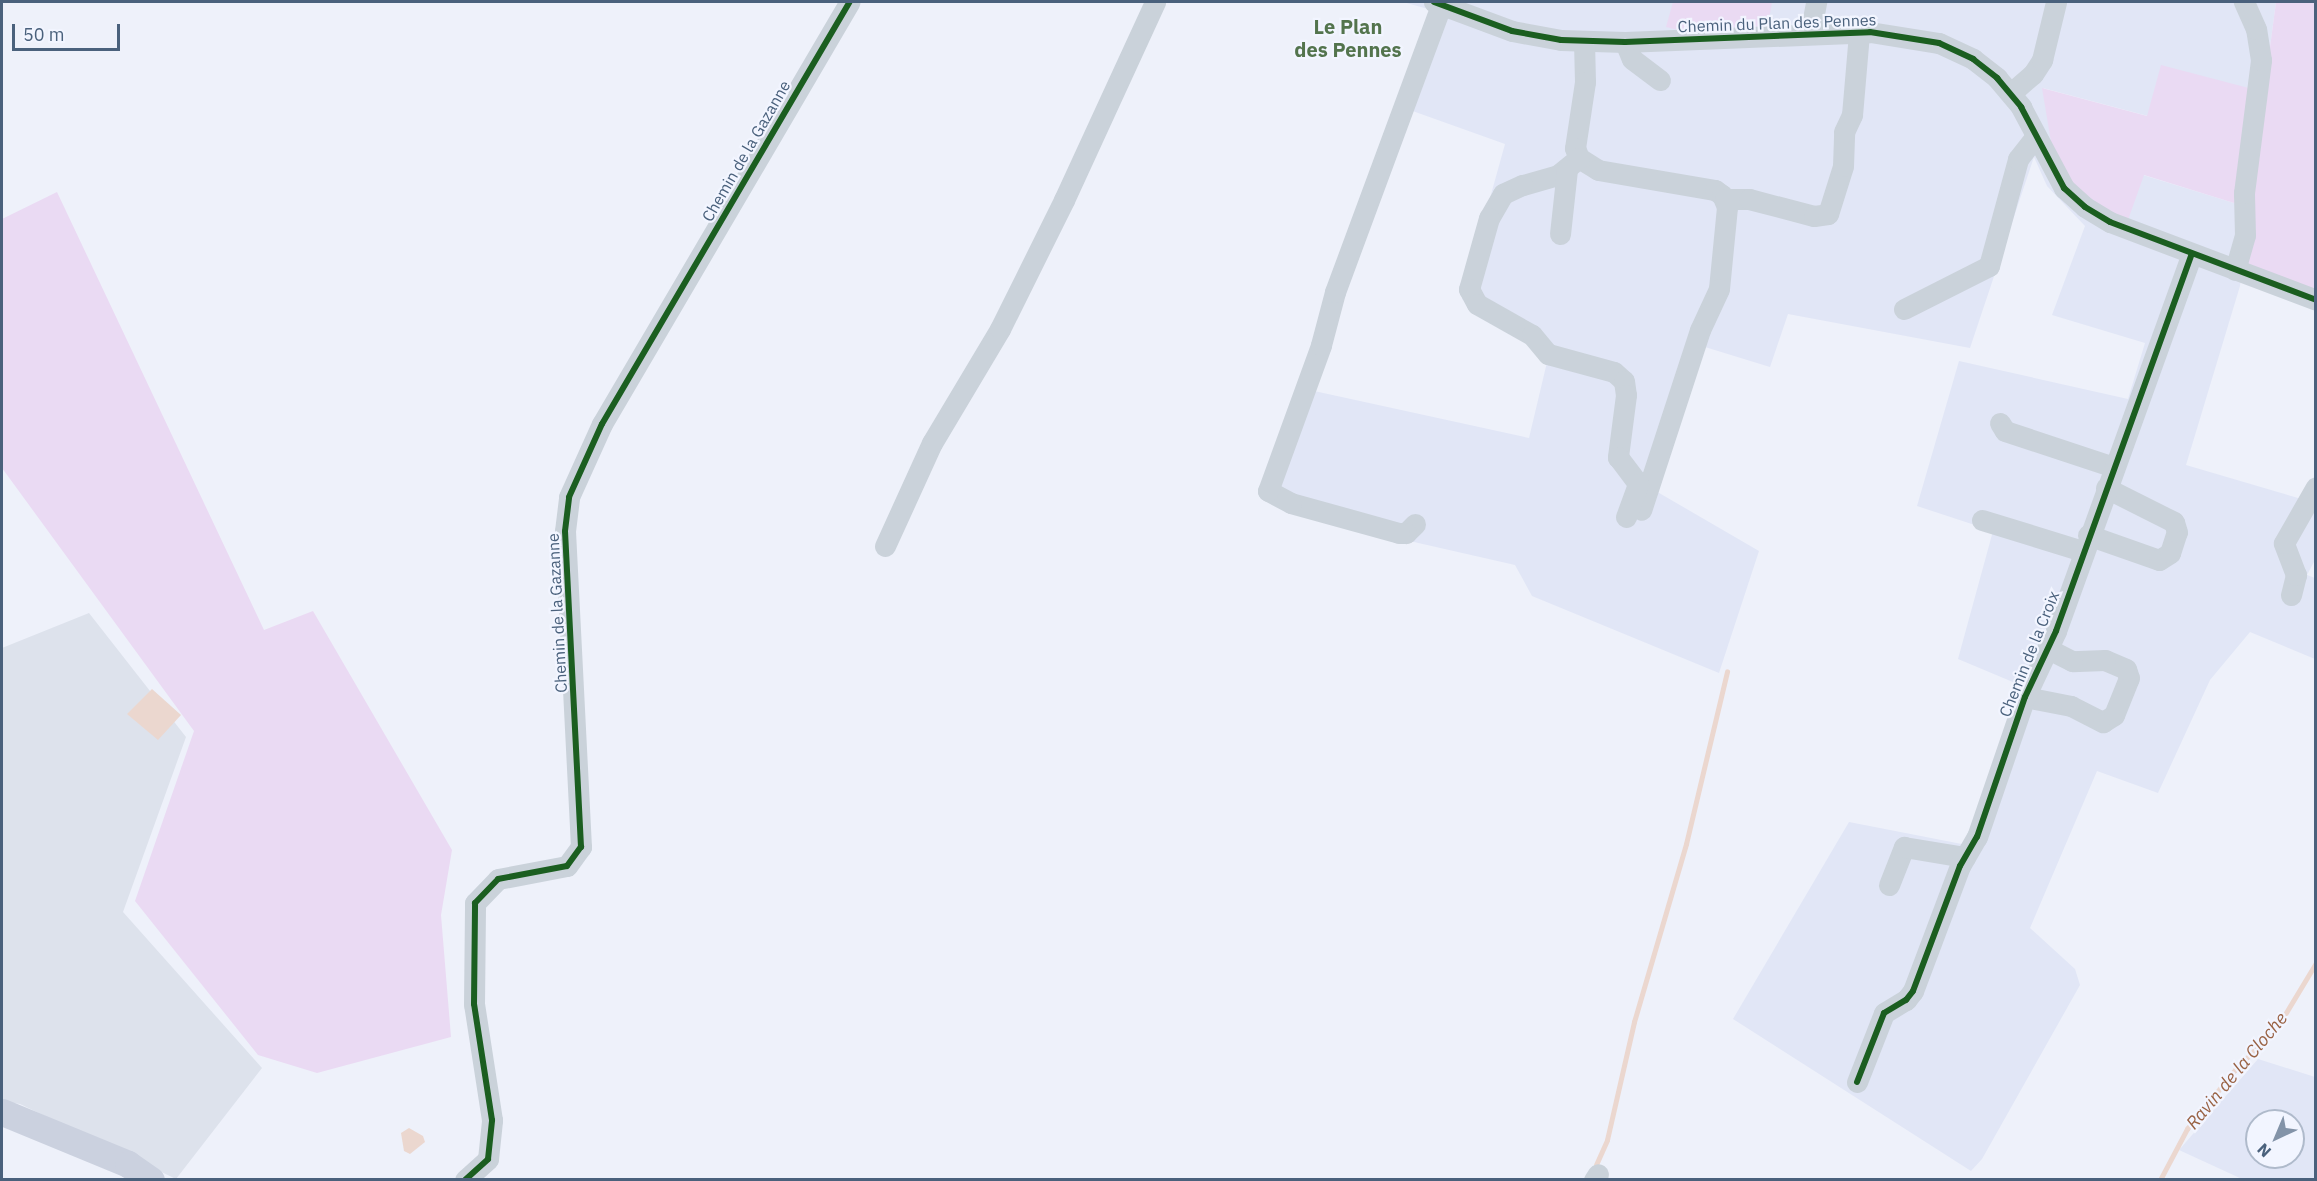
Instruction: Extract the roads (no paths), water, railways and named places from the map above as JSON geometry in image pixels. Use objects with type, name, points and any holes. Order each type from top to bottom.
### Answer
[{"type":"main road","points":[[2,1112],[128,1164],[151,1179]]},
{"type":"street","name":"Chemin de la Gazanne","points":[[465,1179],[488,1159],[492,1120],[474,1004],[475,903],[498,879],[567,866],[581,847],[565,531],[569,497],[602,423],[850,2]]},
{"type":"street","points":[[885,546],[932,443],[1000,329],[1054,220],[1155,2]]},
{"type":"street","points":[[1810,34],[1816,2]]},
{"type":"street","points":[[2010,93],[2033,74],[2042,60],[2056,2]]},
{"type":"street","points":[[2235,270],[2245,235],[2244,193],[2260,60],[2254,22],[2244,2]]},
{"type":"street","points":[[1415,524],[1406,533],[1399,533],[1291,503],[1268,491],[1321,345],[1335,292],[1437,3]]},
{"type":"street","name":"Chemin du Plan des Pennes","points":[[1437,3],[1470,8],[1529,35],[1584,41],[1625,42],[1859,33],[1912,36],[1951,48],[1986,68],[2010,93],[2064,188],[2085,207],[2110,222],[2316,300]]},
{"type":"street","points":[[1725,199],[1719,289],[1700,330],[1634,514],[1638,484],[1618,457],[1626,395],[1624,381],[1614,372],[1548,354],[1532,335],[1476,304],[1469,289],[1489,218],[1503,194],[1573,164],[1715,190],[1725,199],[1759,201],[1814,216],[1828,214],[1843,166],[1844,132],[1852,115],[1859,33]]},
{"type":"street","points":[[1560,234],[1585,82],[1584,41]]},
{"type":"street","points":[[1625,42],[1632,59],[1660,81]]},
{"type":"street","points":[[1904,309],[1989,266],[2018,159],[2036,136]]},
{"type":"street","name":"Chemin de la Croix","points":[[1857,1082],[1880,1019],[1913,991],[1965,857],[1977,837],[2025,697],[2047,648],[2192,254]]},
{"type":"street","points":[[2000,423],[2005,431],[2114,466]]},
{"type":"street","points":[[2290,595],[2296,575],[2284,543],[2316,487]]},
{"type":"street","points":[[1982,520],[2159,560],[2170,553],[2176,532],[2174,522],[2106,488]]},
{"type":"street","points":[[2025,697],[2071,706],[2103,722],[2114,715],[2128,678],[2126,669],[2105,660],[2072,661],[2047,648]]},
{"type":"street","points":[[1889,885],[1904,847],[1965,857]]},
{"type":"waterway","points":[[1596,1165],[1607,1140],[1634,1022],[1686,844],[1727,672]]},
{"type":"waterway","name":"Ravin de la Cloche","points":[[2160,1180],[2187,1129],[2235,1070],[2278,1026],[2316,963]]},
{"type":"district","name":"Le Plan des Pennes","points":[[1348,38]]}]
